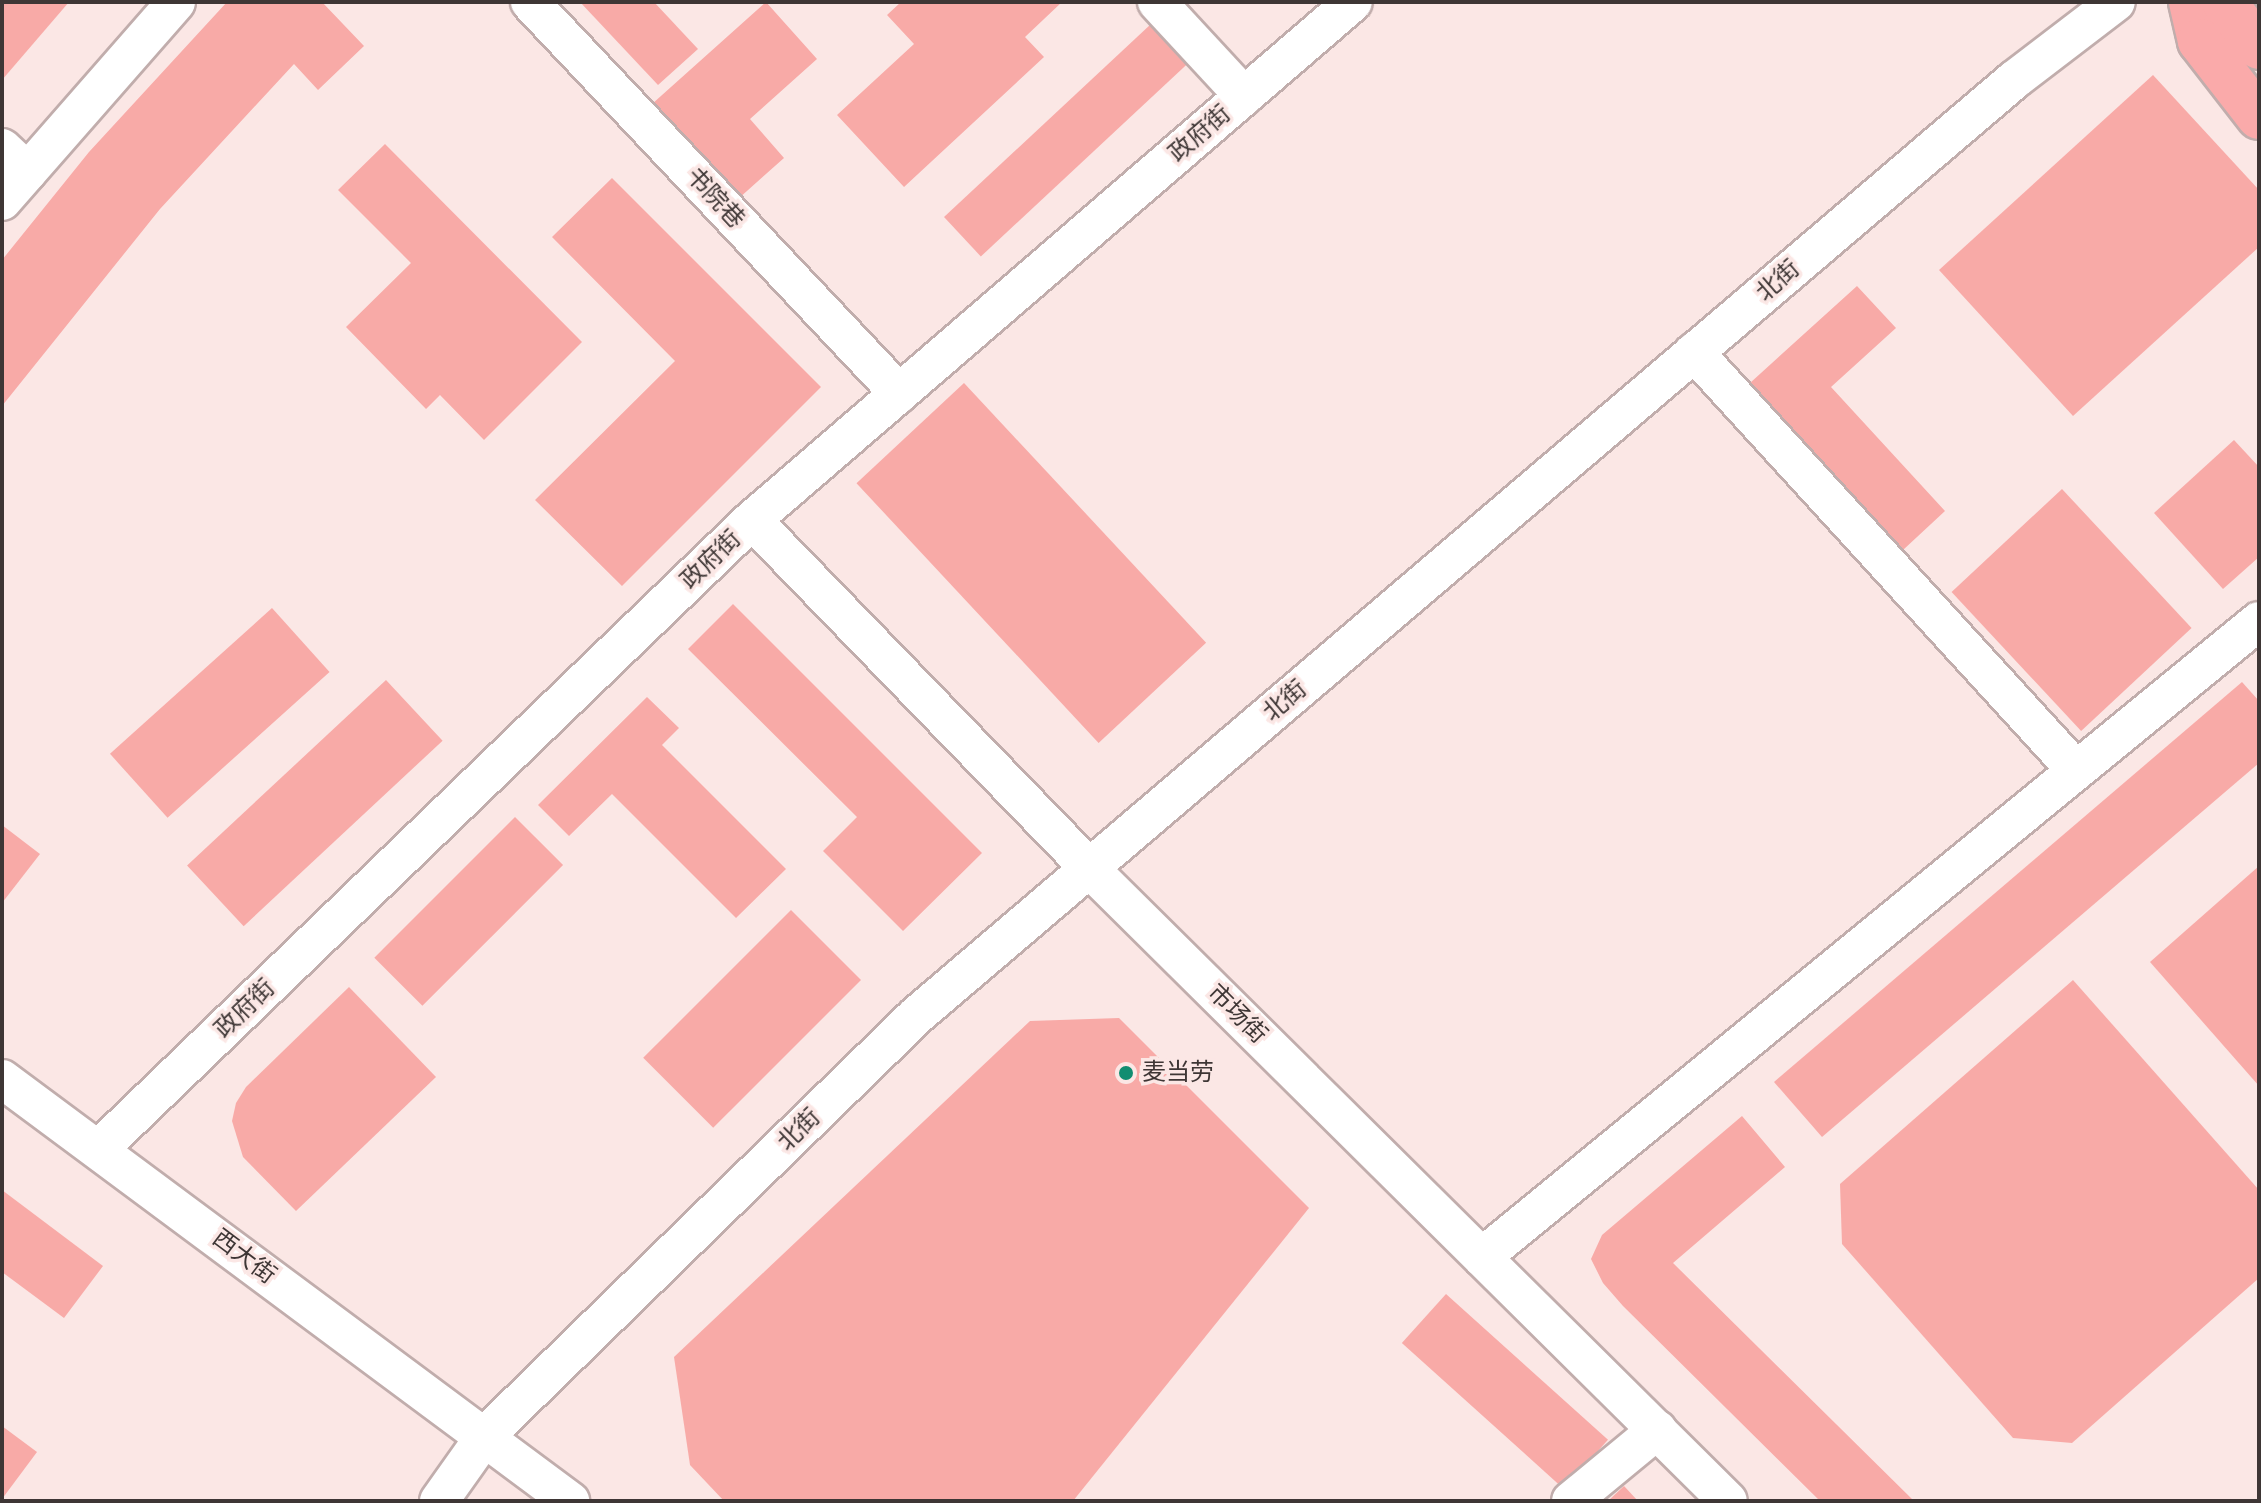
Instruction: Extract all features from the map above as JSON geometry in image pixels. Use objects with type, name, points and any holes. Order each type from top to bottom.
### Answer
[{"type":"main road","points":[[2191,2],[2200,41],[2259,117]]},
{"type":"main road","points":[[2224,2],[2259,47]]},
{"type":"street","points":[[2,201],[15,160],[176,2]]},
{"type":"street","name":"书院巷","points":[[530,2],[899,393]]},
{"type":"street","points":[[1157,2],[1244,96]]},
{"type":"street","name":"政府街","points":[[99,1149],[752,520],[1353,2]]},
{"type":"street","name":"北街","points":[[439,1501],[485,1436],[917,1015],[2014,80],[2116,2]]},
{"type":"street","points":[[1694,352],[2075,769]]},
{"type":"street","name":"市场街","points":[[752,520],[1089,868],[1728,1501]]},
{"type":"street","points":[[1482,1257],[2259,621]]},
{"type":"street","name":"西大街","points":[[2,1079],[570,1501]]},
{"type":"street","points":[[1571,1501],[1657,1430]]},
{"type":"building","points":[[2,2],[69,2],[2,80]]},
{"type":"building","points":[[227,2],[322,2],[364,46],[318,90],[294,64],[160,209],[2,406],[2,260],[89,152]]},
{"type":"building","points":[[580,2],[654,2],[698,49],[658,85]]},
{"type":"building","points":[[766,2],[817,59],[750,119],[784,158],[738,199],[652,104]]},
{"type":"building","points":[[901,2],[1062,2],[1025,37],[1044,57],[904,187],[837,115],[914,44],[887,15]]},
{"type":"building","points":[[1151,24],[1188,63],[981,256],[944,217]]},
{"type":"building","points":[[2153,75],[2259,190],[2259,247],[2073,416],[1939,270]]},
{"type":"building","points":[[385,144],[582,342],[484,440],[440,395],[426,409],[346,327],[411,263],[338,190]]},
{"type":"building","points":[[612,178],[821,387],[622,586],[535,500],[675,361],[552,237]]},
{"type":"building","points":[[1857,286],[1896,328],[1831,387],[1945,511],[1903,550],[1750,383]]},
{"type":"building","points":[[964,383],[1206,643],[1099,743],[856,483]]},
{"type":"building","points":[[2234,440],[2259,467],[2259,557],[2223,589],[2154,513]]},
{"type":"building","points":[[2062,489],[2192,628],[2081,731],[1952,592]]},
{"type":"building","points":[[733,604],[982,853],[903,931],[823,851],[857,817],[688,649]]},
{"type":"building","points":[[272,608],[330,672],[168,818],[110,754]]},
{"type":"building","points":[[386,680],[443,741],[244,926],[187,866]]},
{"type":"building","points":[[2242,682],[2259,701],[2259,763],[1822,1137],[1774,1082]]},
{"type":"building","points":[[647,697],[679,728],[662,745],[786,869],[736,918],[612,794],[569,836],[538,805]]},
{"type":"building","points":[[515,817],[563,865],[422,1006],[374,958]]},
{"type":"building","points":[[2,825],[40,854],[2,903]]},
{"type":"building","points":[[2259,866],[2259,1086],[2150,962]]},
{"type":"building","points":[[791,910],[861,980],[713,1128],[643,1058]]},
{"type":"building","points":[[2073,980],[2259,1190],[2259,1278],[2072,1443],[2013,1438],[1842,1244],[1840,1184]]},
{"type":"building","points":[[349,987],[436,1077],[296,1211],[243,1157],[232,1121],[236,1103],[246,1087]]},
{"type":"building","points":[[1119,1018],[1309,1208],[1073,1501],[724,1501],[690,1465],[674,1357],[1030,1021]]},
{"type":"building","points":[[1742,1116],[1785,1167],[1673,1263],[1914,1501],[1820,1501],[1623,1306],[1603,1283],[1591,1259],[1602,1235]]},
{"type":"building","points":[[2,1190],[103,1266],[64,1318],[2,1272]]},
{"type":"building","points":[[1446,1294],[1608,1440],[1564,1489],[1402,1343]]},
{"type":"building","points":[[2,1426],[37,1452],[2,1499]]},
{"type":"building","points":[[1624,1486],[1638,1501],[1608,1501]]},
{"type":"place","name":"麦当劳","points":[[1126,1073]]}]
